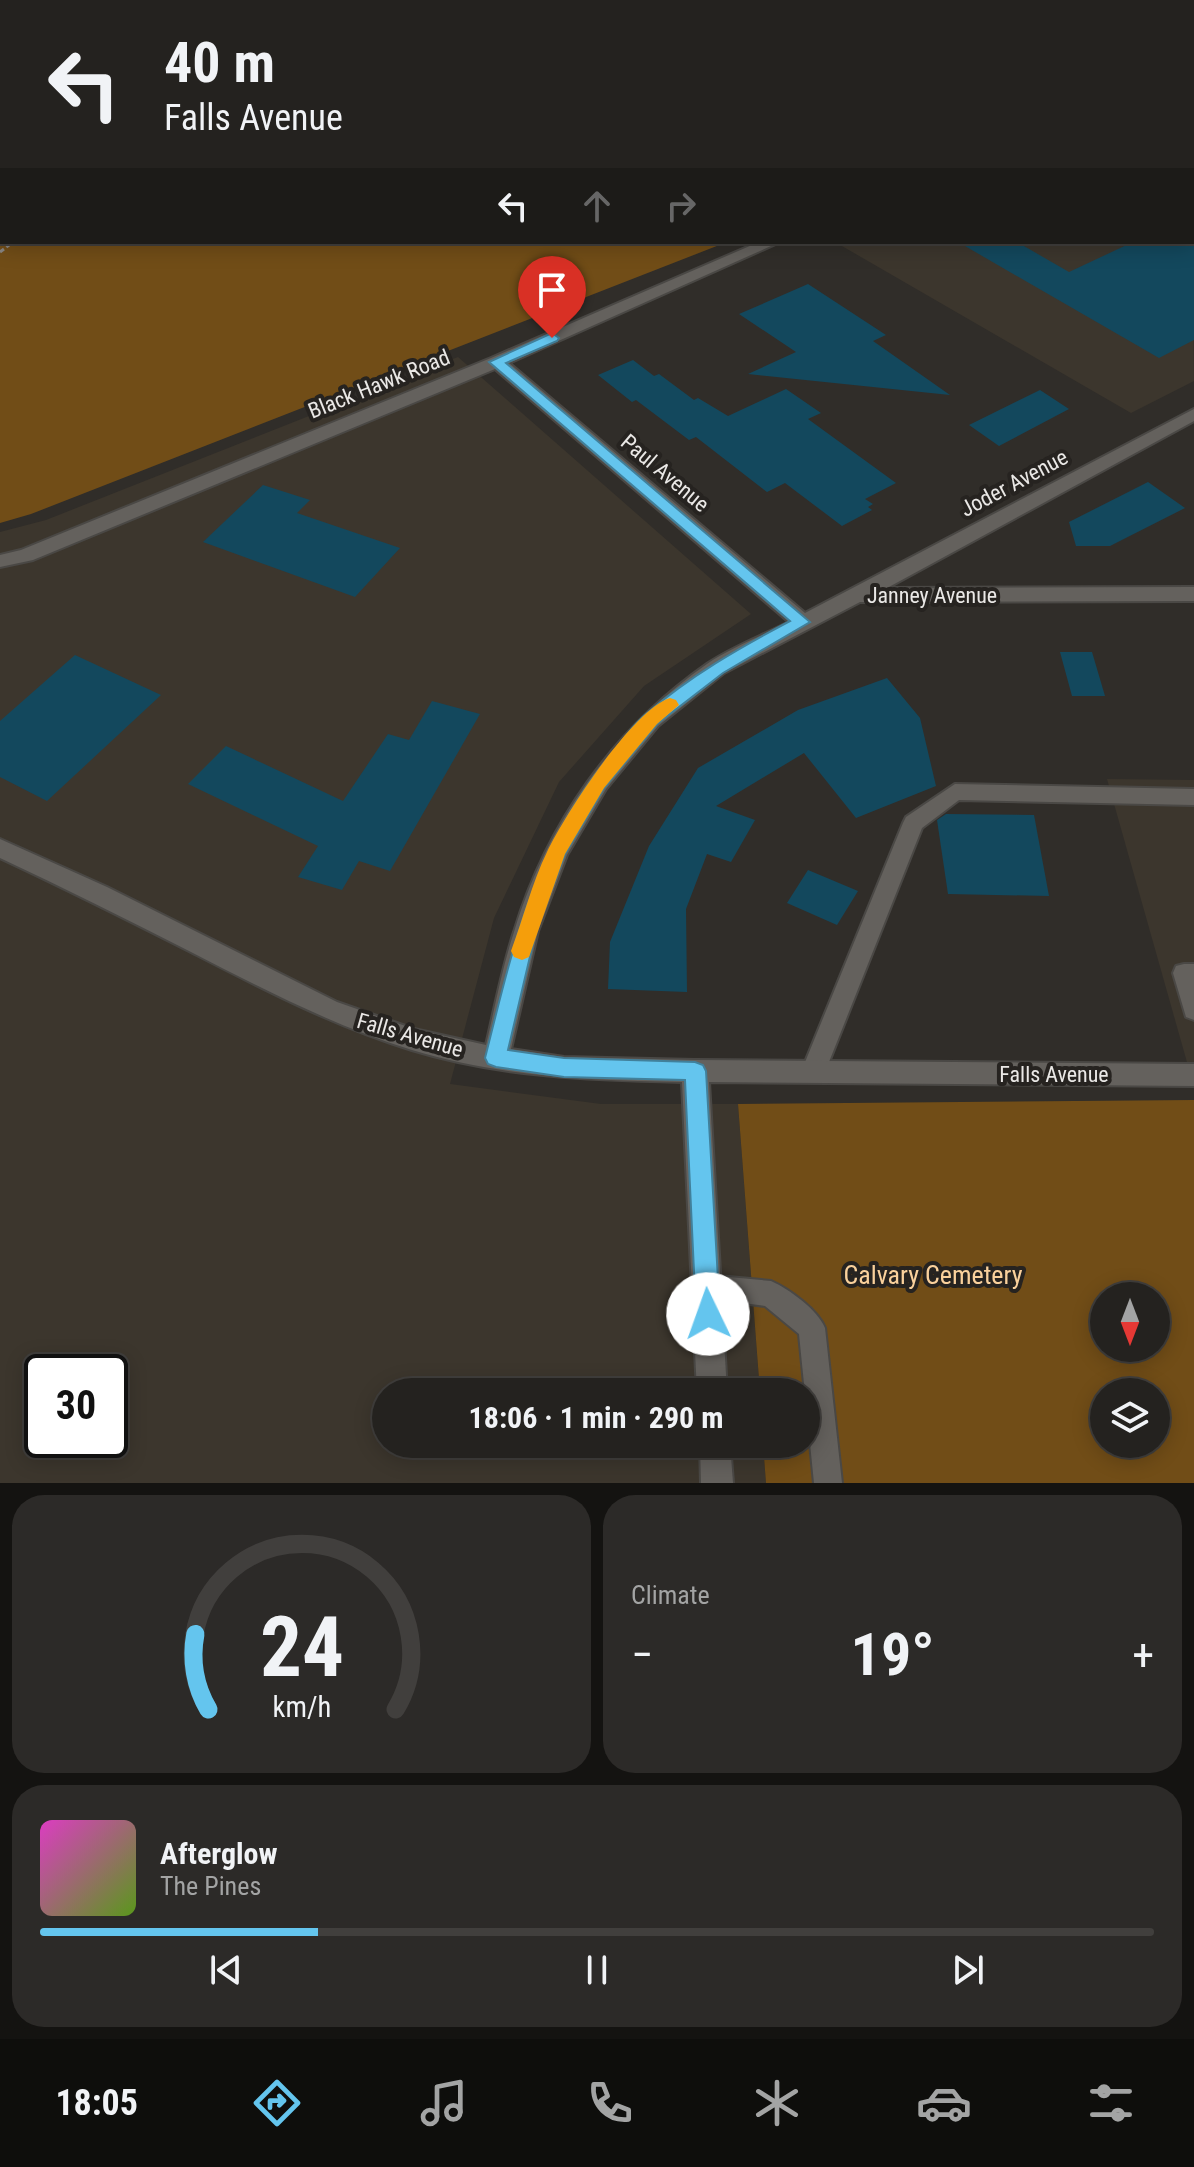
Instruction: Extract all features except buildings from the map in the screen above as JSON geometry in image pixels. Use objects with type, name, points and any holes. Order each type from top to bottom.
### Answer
[{"type":"street","name":"Black Hawk Road","points":[[0,561],[26,555],[497,362],[767,244]]},
{"type":"street","name":"Paul Avenue","points":[[497,362],[802,622]]},
{"type":"street","name":"Joder Avenue","points":[[857,595],[1194,414]]},
{"type":"street","name":"Janney Avenue","points":[[496,1058],[526,931],[556,853],[598,783],[650,720],[717,668],[857,595],[1194,594]]},
{"type":"street","name":"Falls Avenue","points":[[0,848],[99,894],[328,1010],[414,1040],[496,1058],[564,1068],[1194,1075]]},
{"type":"street","points":[[695,1071],[711,1378]]},
{"type":"street","points":[[716,1458],[717,1483]]},
{"type":"lane","points":[[813,1072],[913,823],[955,792],[1194,797]]},
{"type":"lane","points":[[1194,973],[1184,973],[1194,1010]]},
{"type":"lane","points":[[707,1288],[771,1294],[812,1328],[828,1483]]},
{"type":"shaded area","points":[[838,244],[1193,244],[1194,381],[1131,413]]},
{"type":"shaded area","points":[[458,357],[751,614],[644,686],[559,782],[494,918],[450,1084],[601,1104],[738,1104],[759,1378],[372,1378],[372,1458],[764,1458],[766,1483],[0,1483],[0,532],[46,520]]},
{"type":"shaded area","points":[[1107,779],[1194,780],[1194,1087]]},
{"type":"green space","points":[[0,244],[722,244],[31,514],[0,523]]},
{"type":"green space","name":"Calvary Cemetery","points":[[1194,1100],[1194,1483],[766,1483],[764,1458],[820,1458],[820,1378],[759,1378],[738,1104]]},
{"type":"slow traffic","points":[[522,951],[526,931],[556,853],[598,783],[650,720],[670,705]]},
{"type":"route","points":[[552,338],[497,362],[802,622],[717,668],[650,720],[598,783],[556,853],[526,931],[496,1058],[564,1068],[695,1071],[708,1314]]}]
